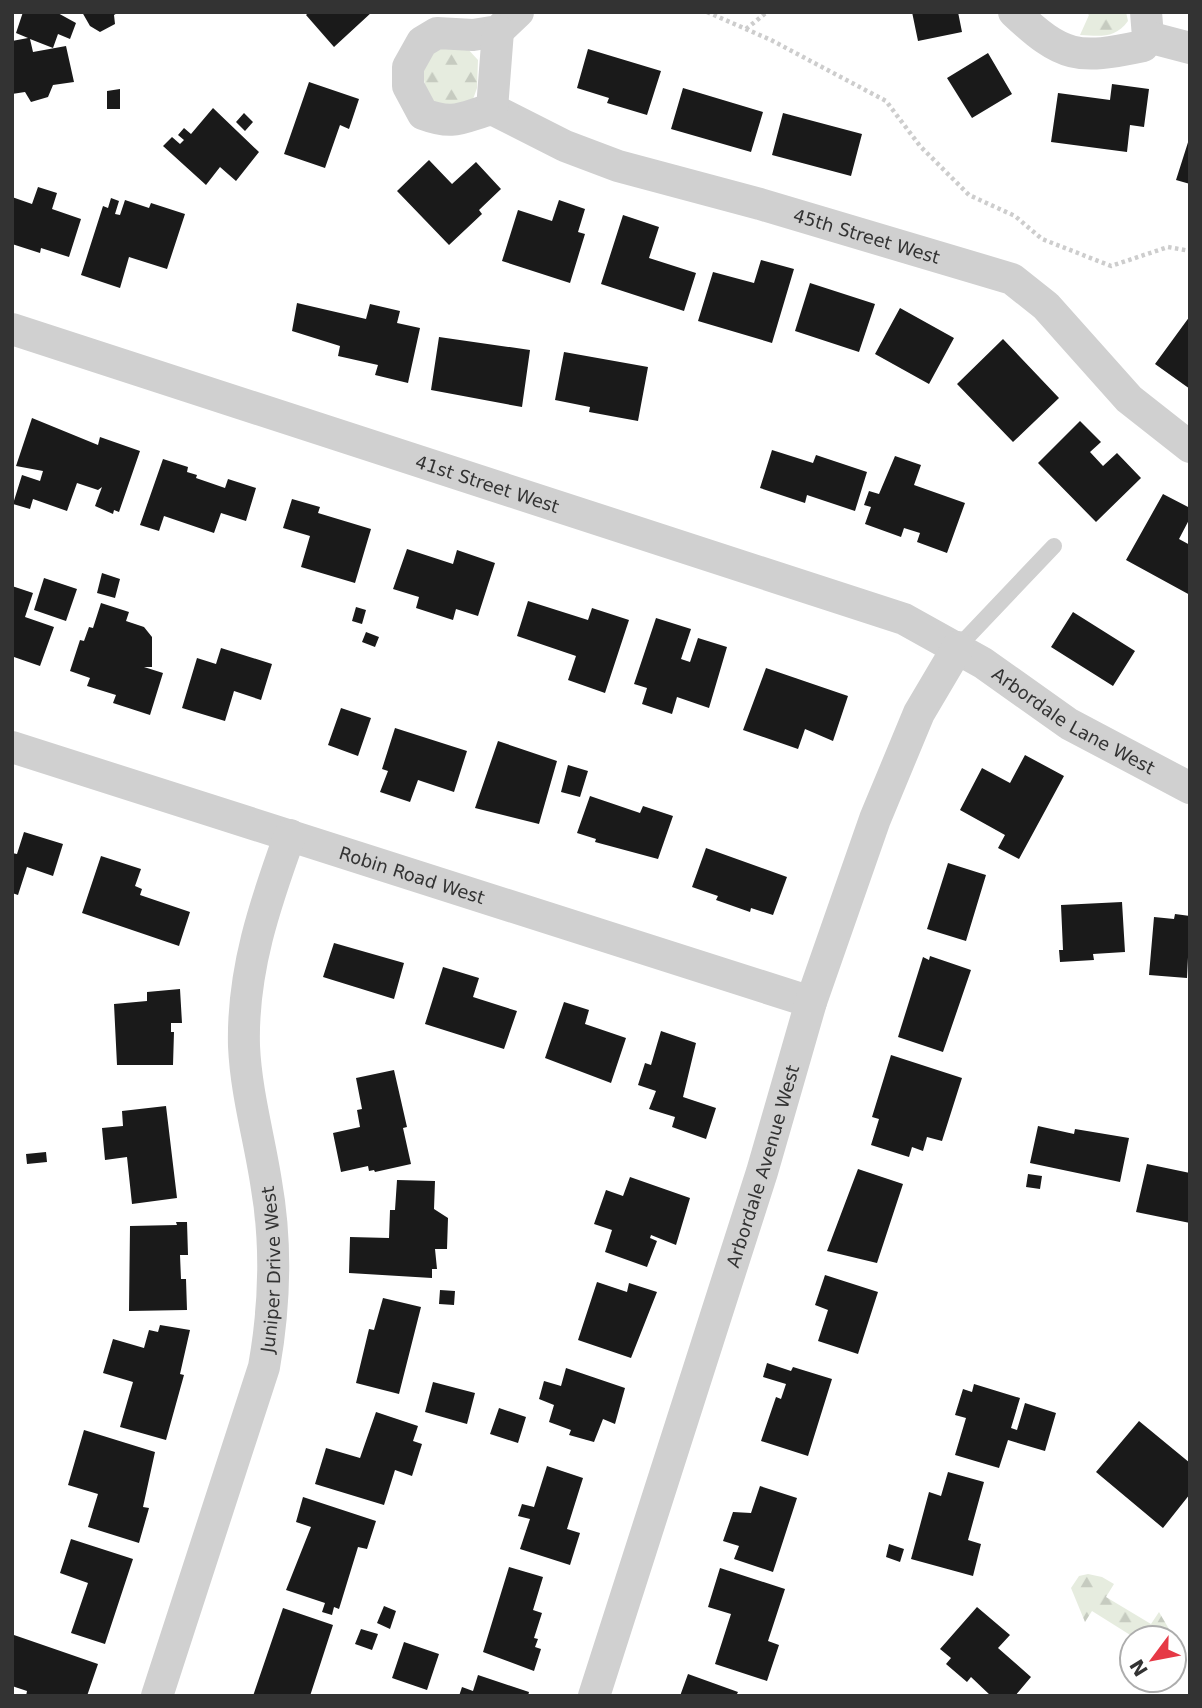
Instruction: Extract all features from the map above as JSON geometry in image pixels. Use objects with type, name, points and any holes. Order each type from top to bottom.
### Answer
[{"type":"street","points":[[1014,12],[1046,41],[1069,53],[1116,52],[1143,46],[1147,24],[1190,48]]},
{"type":"street","points":[[508,22],[492,109],[461,121],[442,121],[423,114],[408,86],[408,67],[422,42],[437,33],[473,35],[508,22]]},
{"type":"street","name":"45th Street West","points":[[492,109],[565,146],[618,166],[786,211],[1012,279],[1046,306],[1129,399],[1190,447]]},
{"type":"street","name":"41st Street West","points":[[12,329],[904,619],[958,648]]},
{"type":"street","name":"Arbordale Lane West","points":[[958,648],[1069,724],[1190,788]]},
{"type":"street","name":"Arbordale Avenue West","points":[[594,1696],[762,1172],[811,1002],[875,819],[914,725],[958,648]]},
{"type":"street","name":"Robin Road West","points":[[12,747],[811,1002]]},
{"type":"street","name":"Juniper Drive West","points":[[157,1696],[264,1367],[273,1317],[274,1239],[244,1046],[246,1000],[257,928],[290,835]]},
{"type":"lane","points":[[958,648],[1054,546]]},
{"type":"path","points":[[707,12],[746,29],[886,101],[920,146],[970,195],[1015,216],[1042,239],[1111,266],[1168,247],[1190,251]]},
{"type":"path","points":[[746,29],[767,12]]},
{"type":"green space","points":[[1086,12],[1126,12],[1128,21],[1112,34],[1080,35],[1089,15]]},
{"type":"green space","points":[[438,46],[466,47],[478,60],[477,88],[471,105],[439,106],[427,91],[424,61]]},
{"type":"green space","points":[[1088,1574],[1102,1577],[1114,1584],[1106,1597],[1151,1624],[1118,1624],[1118,1627],[1092,1611],[1085,1622],[1071,1588],[1079,1576]]},
{"type":"green space","points":[[1159,1612],[1166,1624],[1151,1624]]},
{"type":"building","points":[[23,12],[56,12],[76,23],[70,39],[58,34],[53,48],[30,39],[33,52],[66,46],[74,82],[53,85],[48,97],[31,102],[25,92],[12,94],[12,41],[28,38],[16,33]]},
{"type":"building","points":[[82,12],[119,12],[114,15],[115,24],[100,32],[90,26]]},
{"type":"building","points":[[309,12],[372,12],[334,47],[306,15]]},
{"type":"building","points":[[912,12],[958,12],[962,32],[918,41]]},
{"type":"building","points":[[588,49],[661,71],[647,115],[607,103],[609,98],[577,88]]},
{"type":"building","points":[[988,53],[1012,94],[972,118],[947,78]]},
{"type":"building","points":[[309,82],[359,99],[349,129],[340,125],[325,168],[284,154]]},
{"type":"building","points":[[1112,84],[1149,89],[1144,127],[1130,125],[1127,152],[1051,142],[1058,93],[1110,100]]},
{"type":"building","points":[[683,88],[763,112],[751,152],[671,129]]},
{"type":"building","points":[[120,89],[120,109],[107,109],[107,91]]},
{"type":"building","points":[[213,108],[259,152],[236,181],[220,167],[206,185],[163,146],[172,137],[180,144],[184,140],[178,135],[184,128],[191,134]]},
{"type":"building","points":[[244,113],[253,122],[245,131],[236,122]]},
{"type":"building","points":[[783,113],[862,134],[851,176],[772,155]]},
{"type":"building","points":[[1190,136],[1190,184],[1176,180]]},
{"type":"building","points":[[429,160],[452,184],[476,162],[501,189],[479,210],[482,214],[449,245],[397,191]]},
{"type":"building","points":[[38,187],[57,193],[52,209],[81,219],[69,257],[41,248],[40,253],[12,244],[12,197],[32,204]]},
{"type":"building","points":[[111,198],[119,201],[115,214],[120,215],[125,200],[149,208],[151,203],[185,214],[167,269],[129,257],[120,288],[81,275],[103,206],[108,208]]},
{"type":"building","points":[[559,200],[585,209],[578,232],[585,234],[570,283],[502,261],[518,210],[552,221]]},
{"type":"building","points":[[623,215],[659,227],[649,258],[696,273],[684,311],[601,284]]},
{"type":"building","points":[[761,260],[794,269],[772,343],[698,321],[713,272],[754,283]]},
{"type":"building","points":[[810,283],[875,304],[859,352],[795,331]]},
{"type":"building","points":[[297,303],[366,319],[370,304],[400,311],[397,323],[420,328],[408,383],[375,375],[378,365],[338,356],[340,346],[292,331]]},
{"type":"building","points":[[900,308],[954,338],[929,384],[875,354]]},
{"type":"building","points":[[1190,316],[1190,389],[1155,364]]},
{"type":"building","points":[[439,337],[530,350],[522,407],[431,390]]},
{"type":"building","points":[[1003,339],[1059,398],[1013,442],[957,384]]},
{"type":"building","points":[[564,352],[648,367],[638,421],[589,412],[590,407],[555,400]]},
{"type":"building","points":[[32,418],[98,445],[100,437],[140,451],[119,512],[114,510],[113,514],[95,506],[102,487],[98,490],[77,483],[67,511],[33,499],[30,509],[13,504],[22,475],[40,481],[43,471],[16,466]]},
{"type":"building","points":[[1080,421],[1101,442],[1090,452],[1103,466],[1117,453],[1141,478],[1096,522],[1038,463]]},
{"type":"building","points":[[772,450],[813,463],[816,455],[867,472],[855,511],[807,495],[805,503],[760,488]]},
{"type":"building","points":[[895,456],[921,465],[914,485],[965,503],[947,553],[917,542],[920,533],[904,528],[901,537],[865,524],[871,507],[864,505],[869,491],[879,494]]},
{"type":"building","points":[[163,459],[188,467],[187,472],[197,475],[196,478],[225,488],[228,479],[256,488],[246,521],[221,513],[214,533],[164,516],[159,531],[140,525]]},
{"type":"building","points":[[1163,494],[1190,508],[1190,518],[1179,539],[1190,545],[1190,595],[1126,560]]},
{"type":"building","points":[[292,499],[320,507],[318,513],[371,529],[355,583],[301,567],[310,536],[283,528]]},
{"type":"building","points":[[407,549],[453,564],[457,550],[495,563],[478,616],[456,609],[453,620],[416,608],[419,597],[393,589]]},
{"type":"building","points":[[102,573],[120,579],[115,598],[97,593]]},
{"type":"building","points":[[44,578],[77,589],[66,621],[34,610]]},
{"type":"building","points":[[12,586],[33,593],[25,617],[54,627],[40,666],[14,657],[12,662]]},
{"type":"building","points":[[528,601],[588,620],[592,608],[629,620],[605,693],[568,680],[576,656],[517,636]]},
{"type":"building","points":[[101,603],[129,612],[126,621],[144,627],[152,637],[152,667],[144,667],[163,673],[150,715],[113,703],[116,695],[87,686],[90,678],[70,671],[80,640],[84,641],[89,627],[93,628]]},
{"type":"building","points":[[356,607],[366,610],[362,624],[352,621]]},
{"type":"building","points":[[1073,612],[1135,651],[1113,686],[1051,647]]},
{"type":"building","points":[[656,618],[691,629],[681,659],[690,662],[698,638],[727,647],[709,708],[677,697],[672,714],[642,704],[647,688],[634,684]]},
{"type":"building","points":[[366,632],[379,637],[375,647],[362,642]]},
{"type":"building","points":[[221,648],[272,664],[261,700],[234,691],[225,721],[182,708],[197,658],[216,664]]},
{"type":"building","points":[[766,668],[848,696],[833,741],[805,729],[798,749],[743,730]]},
{"type":"building","points":[[341,708],[371,718],[358,756],[328,745]]},
{"type":"building","points":[[395,728],[467,751],[454,792],[418,780],[410,802],[380,792],[388,771],[382,769]]},
{"type":"building","points":[[498,741],[557,761],[539,824],[475,808]]},
{"type":"building","points":[[1025,755],[1064,776],[1019,859],[998,848],[1005,835],[960,810],[982,768],[1010,783]]},
{"type":"building","points":[[568,765],[588,771],[580,797],[561,792]]},
{"type":"building","points":[[590,796],[640,813],[643,806],[673,816],[658,859],[595,842],[596,839],[577,833]]},
{"type":"building","points":[[24,832],[63,844],[53,876],[27,867],[18,895],[12,893],[12,853],[17,854]]},
{"type":"building","points":[[706,848],[787,877],[773,915],[751,908],[750,912],[716,900],[718,896],[692,887]]},
{"type":"building","points":[[101,856],[141,869],[135,886],[142,889],[140,895],[190,912],[179,946],[82,913]]},
{"type":"building","points":[[948,863],[986,875],[966,941],[927,929]]},
{"type":"building","points":[[1122,902],[1125,952],[1093,954],[1094,960],[1060,962],[1059,950],[1063,950],[1061,905]]},
{"type":"building","points":[[1175,914],[1190,916],[1187,978],[1149,975],[1154,917],[1174,919]]},
{"type":"building","points":[[334,943],[404,963],[394,999],[323,977]]},
{"type":"building","points":[[930,956],[971,970],[943,1052],[898,1037],[923,957],[929,960]]},
{"type":"building","points":[[443,967],[479,978],[473,997],[517,1011],[504,1049],[425,1024]]},
{"type":"building","points":[[180,989],[182,1023],[171,1023],[171,1032],[174,1032],[173,1065],[117,1065],[114,1004],[147,1001],[147,992]]},
{"type":"building","points":[[564,1002],[589,1010],[585,1024],[626,1038],[611,1083],[545,1058]]},
{"type":"building","points":[[661,1031],[696,1043],[683,1097],[716,1108],[706,1139],[672,1127],[675,1117],[649,1109],[656,1091],[638,1085],[645,1063],[651,1065]]},
{"type":"building","points":[[891,1055],[962,1078],[942,1141],[927,1137],[923,1151],[912,1147],[909,1157],[871,1145],[879,1119],[872,1117]]},
{"type":"building","points":[[394,1070],[407,1127],[403,1128],[411,1164],[375,1172],[369,1171],[368,1166],[341,1172],[333,1133],[360,1127],[357,1110],[362,1109],[356,1078]]},
{"type":"building","points":[[166,1106],[177,1198],[132,1204],[127,1157],[105,1160],[102,1128],[123,1126],[122,1111]]},
{"type":"building","points":[[1038,1126],[1074,1134],[1075,1129],[1129,1138],[1120,1182],[1030,1163]]},
{"type":"building","points":[[46,1152],[47,1162],[27,1164],[26,1154]]},
{"type":"building","points":[[1147,1164],[1190,1173],[1190,1223],[1136,1212]]},
{"type":"building","points":[[858,1169],[903,1184],[877,1263],[827,1251]]},
{"type":"building","points":[[1028,1174],[1042,1176],[1040,1189],[1026,1187]]},
{"type":"building","points":[[630,1177],[690,1198],[676,1245],[651,1235],[650,1238],[657,1241],[647,1267],[605,1252],[612,1230],[594,1224],[606,1190],[623,1196]]},
{"type":"building","points":[[397,1180],[435,1181],[434,1209],[448,1218],[447,1249],[435,1249],[437,1269],[432,1269],[432,1278],[349,1273],[350,1237],[389,1238],[390,1210],[395,1210]]},
{"type":"building","points":[[176,1222],[187,1222],[188,1255],[180,1255],[181,1279],[186,1279],[187,1310],[129,1311],[130,1226],[177,1225]]},
{"type":"building","points":[[825,1275],[878,1292],[858,1354],[818,1341],[828,1310],[815,1305]]},
{"type":"building","points":[[597,1282],[627,1292],[629,1283],[657,1292],[631,1358],[578,1340]]},
{"type":"building","points":[[440,1290],[455,1291],[454,1305],[439,1304]]},
{"type":"building","points":[[383,1298],[421,1307],[399,1394],[356,1383],[369,1329],[374,1330]]},
{"type":"building","points":[[160,1325],[190,1330],[180,1374],[184,1375],[166,1440],[120,1427],[133,1382],[103,1373],[113,1339],[144,1348],[149,1330],[158,1332]]},
{"type":"building","points":[[767,1363],[791,1371],[793,1367],[832,1379],[808,1456],[761,1441],[776,1397],[781,1399],[786,1384],[763,1377]]},
{"type":"building","points":[[566,1368],[625,1388],[615,1424],[603,1419],[594,1442],[569,1435],[571,1430],[549,1422],[554,1405],[539,1399],[544,1381],[561,1386]]},
{"type":"building","points":[[433,1382],[475,1393],[467,1424],[425,1412]]},
{"type":"building","points":[[974,1384],[1020,1398],[1011,1428],[1017,1430],[1025,1403],[1056,1413],[1045,1451],[1008,1440],[999,1468],[955,1455],[966,1418],[955,1415],[963,1389],[972,1392]]},
{"type":"building","points":[[499,1408],[526,1417],[518,1443],[490,1434]]},
{"type":"building","points":[[376,1412],[418,1426],[413,1441],[422,1444],[412,1476],[395,1470],[384,1505],[315,1484],[326,1448],[360,1458]]},
{"type":"building","points":[[1139,1421],[1190,1463],[1190,1494],[1163,1528],[1096,1472]]},
{"type":"building","points":[[84,1430],[155,1452],[143,1507],[149,1508],[139,1543],[88,1527],[98,1494],[68,1485]]},
{"type":"building","points":[[547,1466],[583,1478],[567,1529],[580,1533],[570,1565],[520,1549],[530,1519],[518,1516],[522,1504],[534,1507]]},
{"type":"building","points":[[948,1472],[984,1482],[968,1540],[981,1544],[973,1576],[911,1559],[929,1492],[941,1496]]},
{"type":"building","points":[[760,1486],[797,1498],[773,1572],[734,1559],[739,1546],[723,1541],[733,1512],[751,1513]]},
{"type":"building","points":[[303,1497],[376,1521],[367,1549],[358,1547],[339,1609],[334,1607],[332,1615],[322,1612],[325,1603],[286,1590],[311,1527],[296,1522]]},
{"type":"building","points":[[71,1539],[133,1559],[105,1644],[71,1633],[88,1583],[60,1573]]},
{"type":"building","points":[[889,1544],[904,1549],[900,1562],[886,1557]]},
{"type":"building","points":[[509,1567],[543,1577],[533,1610],[542,1613],[534,1638],[538,1639],[535,1647],[541,1649],[534,1671],[483,1652]]},
{"type":"building","points":[[720,1568],[785,1589],[768,1641],[779,1645],[767,1681],[715,1664],[731,1614],[708,1607]]},
{"type":"building","points":[[384,1606],[396,1611],[390,1629],[377,1623]]},
{"type":"building","points":[[977,1607],[1010,1635],[998,1648],[1031,1677],[1015,1696],[991,1696],[971,1677],[967,1682],[946,1664],[951,1658],[940,1649]]},
{"type":"building","points":[[283,1608],[333,1625],[310,1696],[253,1696]]},
{"type":"building","points":[[361,1629],[378,1634],[372,1650],[355,1644]]},
{"type":"building","points":[[14,1635],[98,1664],[87,1696],[26,1696],[27,1691],[12,1686]]},
{"type":"building","points":[[404,1642],[439,1654],[427,1690],[392,1678]]},
{"type":"building","points":[[688,1674],[738,1692],[736,1696],[680,1696]]},
{"type":"building","points":[[478,1675],[529,1692],[528,1696],[459,1696],[462,1687],[473,1691]]}]
